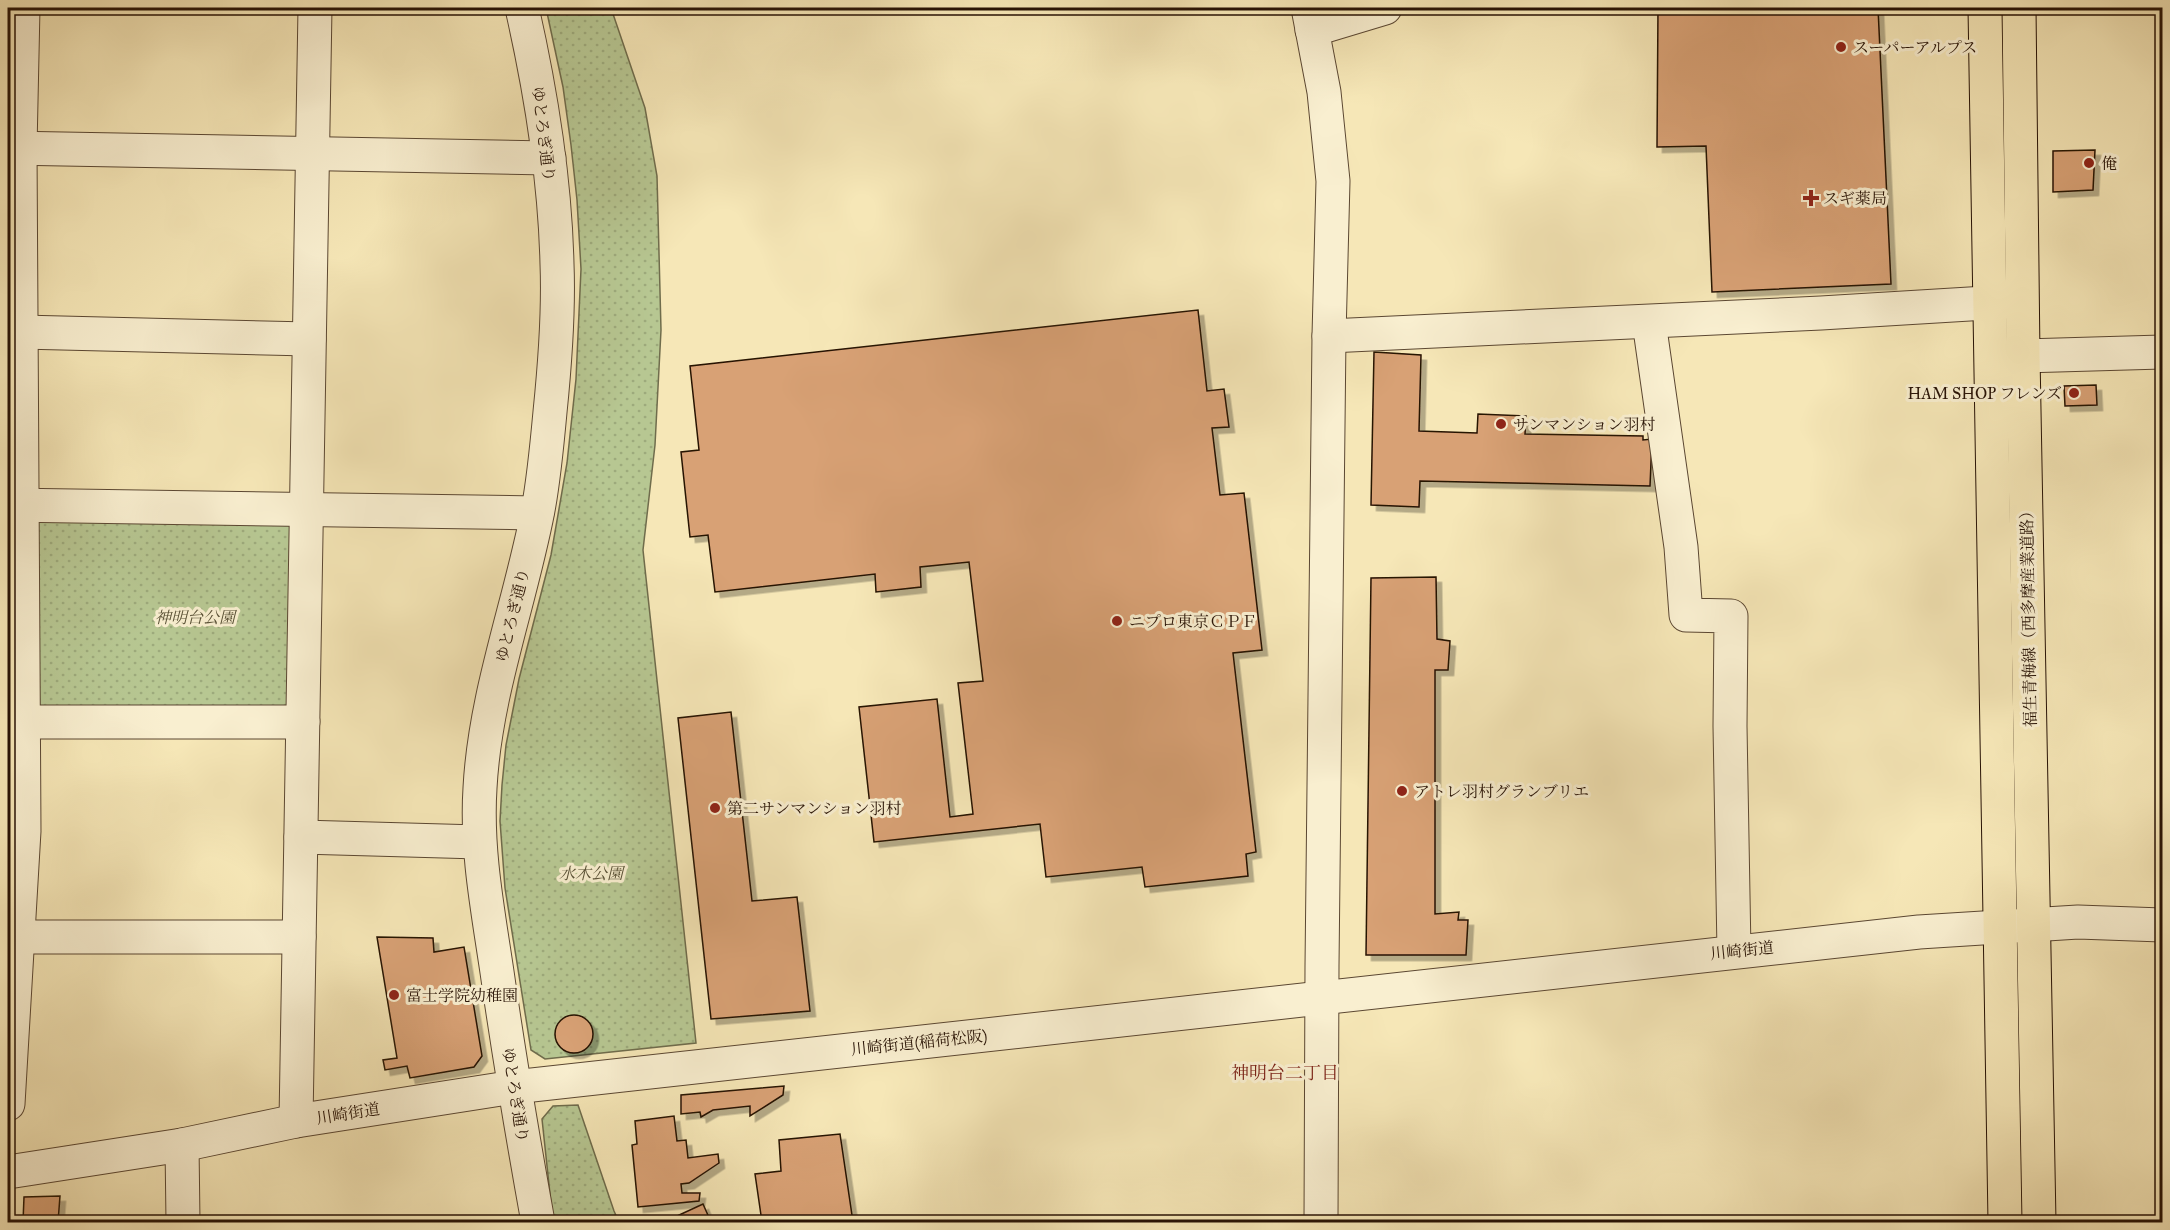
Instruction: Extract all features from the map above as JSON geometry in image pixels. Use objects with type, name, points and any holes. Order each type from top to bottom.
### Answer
[{"type":"main road","name":"福生青梅線（西多摩産業道路）","points":[[1985,8],[1988,302],[2005,1222]]},
{"type":"main road","name":"福生青梅線（西多摩産業道路）","points":[[2019,8],[2022,300],[2039,1222]]},
{"type":"street","points":[[8,1104],[17,937],[16,831],[23,722],[15,505],[21,332],[14,148],[23,8]]},
{"type":"street","points":[[296,1121],[315,8]]},
{"type":"street","name":"ゆとろぎ通り","points":[[522,8],[540,92],[549,158],[557,263],[557,326],[546,464],[537,513],[495,681],[484,738],[479,842],[514,1088],[538,1222]]},
{"type":"street","points":[[1321,1222],[1332,159],[1324,92],[1310,19],[1385,8]]},
{"type":"street","points":[[14,148],[549,158]]},
{"type":"street","points":[[1329,336],[1649,322],[2022,300]]},
{"type":"street","points":[[1649,322],[1681,547],[1686,615],[1731,616],[1730,726],[1734,951]]},
{"type":"street","points":[[21,332],[309,339]]},
{"type":"street","points":[[2023,356],[2163,352]]},
{"type":"street","points":[[15,505],[537,513]]},
{"type":"street","points":[[23,722],[303,722]]},
{"type":"street","points":[[301,837],[479,842]]},
{"type":"street","name":"川崎街道","points":[[1323,997],[1918,932],[2033,923],[2163,925]]},
{"type":"street","points":[[17,937],[299,937]]},
{"type":"street","name":"川崎街道(稲荷松阪)","points":[[514,1088],[1323,997]]},
{"type":"street","name":"川崎街道","points":[[8,1172],[182,1145],[296,1121],[514,1088]]},
{"type":"street","points":[[182,1145],[183,1222]]},
{"type":"green space","name":"水木公園","points":[[546,8],[611,8],[645,108],[657,176],[661,330],[655,445],[643,550],[696,1043],[545,1059],[531,1050],[505,888],[500,821],[506,745],[519,679],[551,555],[567,463],[576,379],[581,269],[577,200],[563,87]]},
{"type":"green space","name":"神明台公園","points":[[42,519],[287,522],[294,530],[293,703],[281,714],[41,714],[29,704],[31,528]]},
{"type":"green space","points":[[578,1105],[619,1222],[553,1222],[542,1119],[553,1106]]},
{"type":"building","points":[[1658,8],[1878,8],[1891,284],[1712,292],[1706,146],[1657,147]]},
{"type":"building","points":[[2095,150],[2093,190],[2053,192],[2053,151]]},
{"type":"building","name":"ニプロ東京ＣＰＦ","points":[[1198,310],[1207,391],[1224,389],[1229,427],[1212,428],[1220,495],[1244,493],[1262,650],[1233,653],[1256,852],[1246,854],[1248,876],[1145,887],[1142,867],[1046,877],[1040,824],[874,842],[859,707],[937,699],[950,817],[973,814],[958,683],[983,681],[969,562],[920,567],[921,587],[876,592],[875,574],[715,592],[708,535],[690,537],[681,452],[699,450],[690,366]]},
{"type":"building","name":"サンマンション羽村","points":[[1374,352],[1421,355],[1419,431],[1477,433],[1478,414],[1526,416],[1525,434],[1643,436],[1643,440],[1652,439],[1650,486],[1420,481],[1419,507],[1371,505]]},
{"type":"building","points":[[2096,385],[2097,405],[2065,406],[2064,386]]},
{"type":"building","name":"アトレ羽村グランブリエ","points":[[1436,577],[1437,639],[1450,641],[1448,670],[1435,670],[1435,914],[1459,912],[1458,920],[1468,920],[1466,955],[1366,955],[1371,578]]},
{"type":"building","name":"第二サンマンション羽村","points":[[731,712],[752,901],[797,897],[810,1011],[711,1019],[678,718]]},
{"type":"building","points":[[377,937],[433,938],[434,952],[464,947],[482,1056],[474,1067],[410,1078],[407,1066],[385,1070],[383,1060],[397,1058]]},
{"type":"building","points":[[574,1015],[587,1021],[593,1034],[587,1047],[574,1053],[561,1047],[555,1034],[561,1021]]},
{"type":"building","points":[[784,1086],[783,1095],[750,1116],[750,1106],[713,1110],[701,1117],[700,1112],[681,1114],[681,1095]]},
{"type":"building","points":[[674,1116],[677,1141],[686,1140],[688,1158],[718,1154],[719,1163],[689,1183],[681,1184],[682,1193],[700,1193],[699,1201],[638,1207],[632,1145],[637,1144],[635,1121]]},
{"type":"building","points":[[840,1134],[853,1222],[762,1222],[755,1174],[781,1171],[779,1140]]},
{"type":"building","points":[[60,1196],[58,1222],[23,1222],[24,1197]]},
{"type":"building","points":[[703,1204],[711,1222],[664,1222]]},
{"type":"place","name":"スーパーアルプス","points":[[1841,47]]},
{"type":"place","name":"俺","points":[[2089,163]]},
{"type":"place","name":"スギ薬局","points":[[1811,198]]},
{"type":"place","name":"HAM SHOP フレンズ","points":[[2074,393]]},
{"type":"place","name":"サンマンション羽村","points":[[1501,424]]},
{"type":"place","name":"ニプロ東京ＣＰＦ","points":[[1117,621]]},
{"type":"place","name":"アトレ羽村グランブリエ","points":[[1402,791]]},
{"type":"place","name":"第二サンマンション羽村","points":[[715,808]]},
{"type":"place","name":"富士学院幼稚園","points":[[394,995]]},
{"type":"district","name":"神明台二丁目","points":[[1285,1073]]}]
